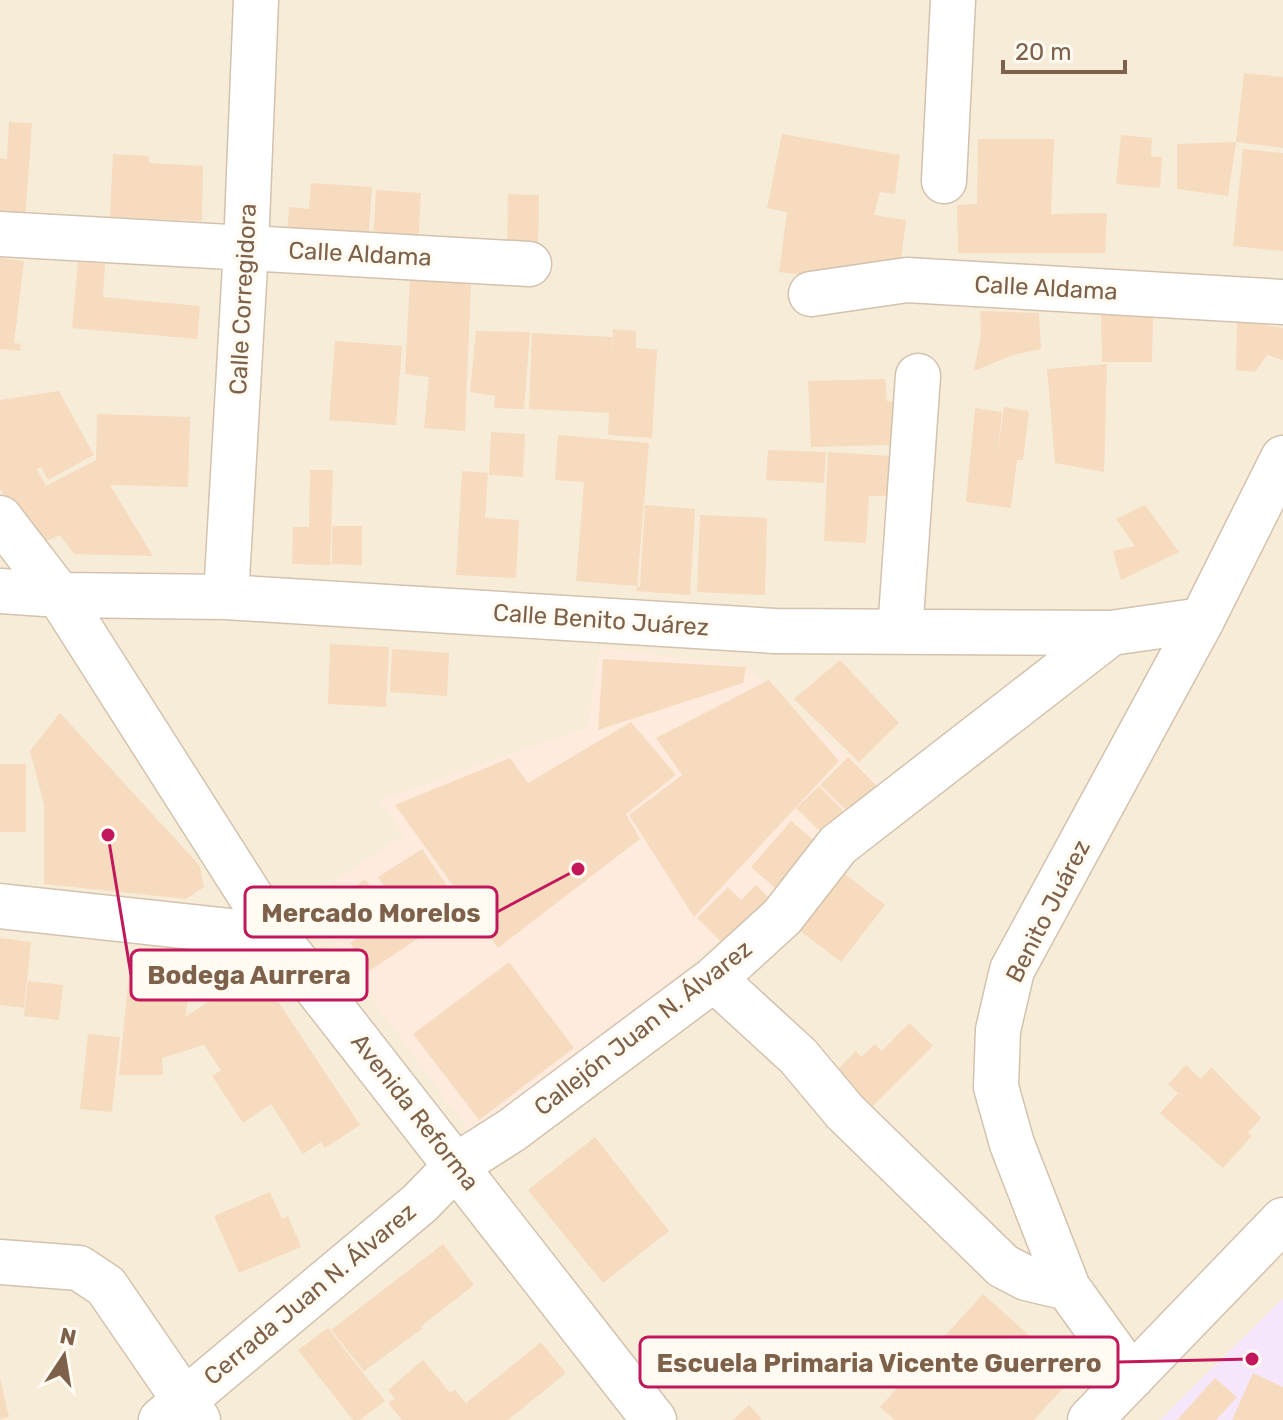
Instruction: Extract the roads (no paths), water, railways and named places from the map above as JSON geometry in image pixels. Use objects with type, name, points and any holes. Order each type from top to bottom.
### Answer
[{"type":"street","name":"Calle Corregidora","points":[[226,597],[246,248],[256,0]]},
{"type":"street","points":[[944,181],[953,0]]},
{"type":"street","name":"Calle Aldama","points":[[0,234],[529,264]]},
{"type":"street","name":"Calle Aldama","points":[[811,294],[907,280],[1283,302]]},
{"type":"street","points":[[900,632],[918,376]]},
{"type":"street","name":"Benito Juárez","points":[[1132,1377],[1068,1288],[1012,1144],[996,1087],[998,1030],[1012,970],[1202,620],[1283,458]]},
{"type":"street","name":"Avenida Reforma","points":[[0,518],[59,595],[276,936],[654,1420]]},
{"type":"street","name":"Calle Benito Juárez","points":[[0,591],[59,595],[226,597],[775,631],[1111,633],[1202,620]]},
{"type":"street","name":"Callejón Juan N. Álvarez","points":[[457,1165],[512,1130],[714,979],[782,917],[838,845],[1111,633]]},
{"type":"street","points":[[0,906],[276,936]]},
{"type":"street","points":[[714,979],[798,1056],[845,1112],[1003,1266],[1026,1278],[1068,1288]]},
{"type":"street","name":"Cerrada Juan N. Álvarez","points":[[180,1413],[420,1203],[457,1165]]},
{"type":"street","points":[[1090,1420],[1283,1220]]},
{"type":"street","points":[[0,1262],[79,1268],[106,1286],[180,1413]]},
{"type":"place","name":"Bodega Aurrera","points":[[108,835]]},
{"type":"place","name":"Mercado Morelos","points":[[578,869]]},
{"type":"place","name":"Escuela Primaria Vicente Guerrero","points":[[1252,1359]]}]
